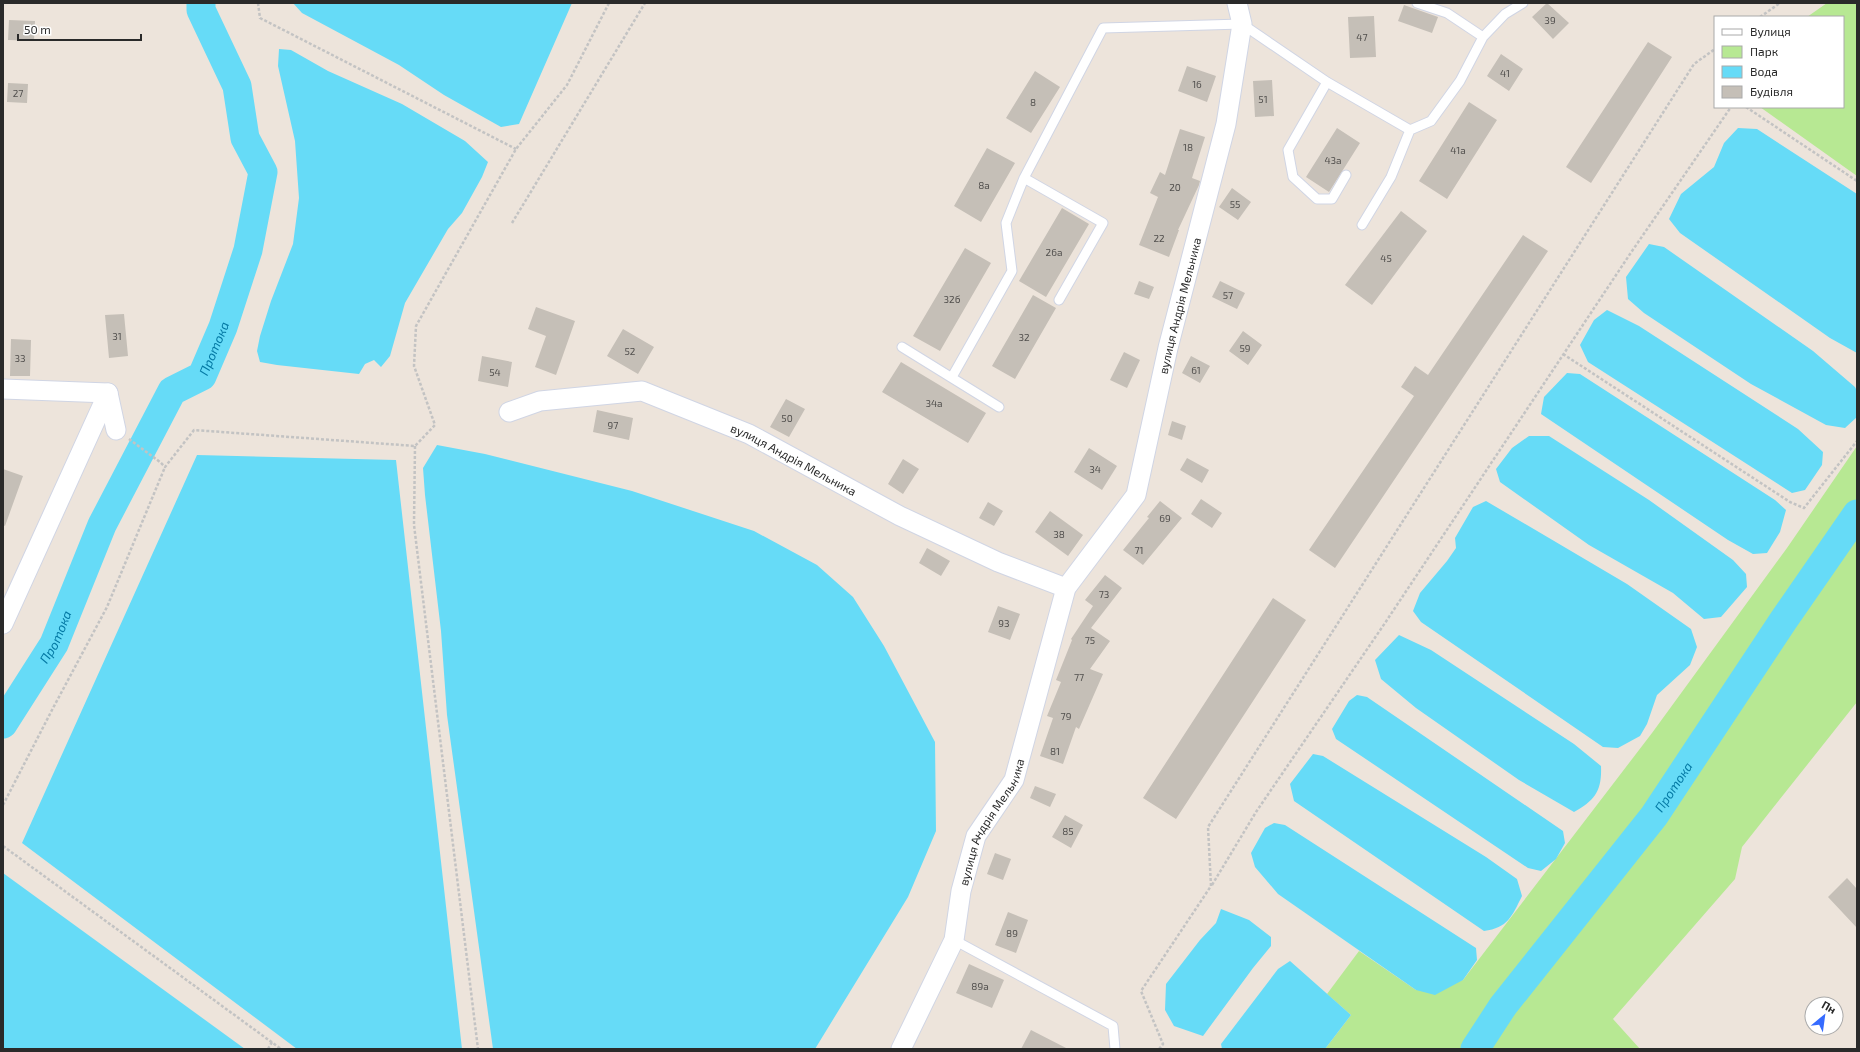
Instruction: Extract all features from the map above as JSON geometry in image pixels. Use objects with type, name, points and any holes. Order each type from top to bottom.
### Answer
[{"type":"street","name":"вулиця Андрія Мельника","points":[[901,1049],[954,940],[961,891],[976,836],[1014,780],[1066,588],[1136,495],[1168,348],[1226,124],[1242,24],[1237,3]]},
{"type":"street","points":[[3,389],[108,393]]},
{"type":"street","name":"вулиця Андрія Мельника","points":[[508,412],[540,401],[642,391],[749,434],[900,516],[998,562],[1066,588]]},
{"type":"street","points":[[108,393],[116,430]]},
{"type":"street","points":[[3,624],[108,393]]},
{"type":"lane","points":[[1417,3],[1447,13],[1483,37]]},
{"type":"lane","points":[[1362,225],[1391,177],[1410,130],[1431,121],[1460,81],[1483,37],[1505,14],[1523,3]]},
{"type":"lane","points":[[952,377],[1012,271],[1006,223],[1024,178],[1103,28],[1242,24],[1326,82],[1410,130]]},
{"type":"lane","points":[[1326,82],[1288,150],[1293,177],[1317,199],[1332,199],[1346,175]]},
{"type":"lane","points":[[1024,178],[1103,223],[1059,300]]},
{"type":"lane","points":[[902,347],[999,407]]},
{"type":"lane","points":[[954,940],[1114,1026],[1115,1049]]},
{"type":"path","points":[[258,3],[260,18],[516,149]]},
{"type":"path","points":[[478,1049],[414,525],[415,446],[435,425],[414,366],[416,326],[516,149],[567,85],[609,3]]},
{"type":"path","points":[[512,223],[645,3]]},
{"type":"path","points":[[1762,16],[1780,3]]},
{"type":"path","points":[[1211,886],[1208,828],[1694,64],[1714,50]]},
{"type":"path","points":[[1159,1049],[1163,1044],[1141,991],[1211,886],[1256,812],[1385,623],[1563,354],[1729,108]]},
{"type":"path","points":[[1748,108],[1857,181]]},
{"type":"path","points":[[1563,354],[1790,502],[1804,508],[1857,441]]},
{"type":"path","points":[[116,430],[165,467]]},
{"type":"path","points":[[3,805],[107,607],[165,467],[194,430],[415,446]]},
{"type":"path","points":[[3,846],[281,1049]]},
{"type":"path","points":[[268,1049],[272,1042]]},
{"type":"green space","points":[[1827,3],[1857,3],[1857,176],[1761,108],[1844,108],[1844,16],[1808,16]]},
{"type":"green space","points":[[1857,446],[1857,702],[1742,847],[1735,879],[1613,1019],[1640,1049],[1325,1049],[1351,1015],[1327,994],[1359,951],[1416,990],[1463,980],[1652,733],[1787,548]]},
{"type":"water","points":[[293,3],[572,3],[519,124],[501,127],[444,95],[399,65],[302,13]]},
{"type":"water","points":[[279,49],[291,50],[328,71],[402,104],[465,141],[488,162],[482,177],[462,213],[448,229],[405,303],[390,356],[381,367],[374,360],[365,364],[359,374],[260,362],[257,351],[271,301],[293,244],[299,198],[295,141],[278,66]]},
{"type":"water","points":[[1738,128],[1757,129],[1857,194],[1857,353],[1830,338],[1680,233],[1669,219],[1681,194],[1714,167],[1724,143]]},
{"type":"water","points":[[1649,244],[1664,247],[1813,351],[1855,387],[1857,391],[1857,417],[1845,428],[1826,425],[1751,384],[1644,313],[1628,299],[1626,277]]},
{"type":"water","points":[[1607,310],[1639,326],[1798,429],[1823,452],[1822,465],[1805,490],[1792,493],[1588,362],[1580,345],[1594,320]]},
{"type":"water","points":[[1567,373],[1580,374],[1775,500],[1786,510],[1780,532],[1767,553],[1753,554],[1728,540],[1541,414],[1544,397]]},
{"type":"water","points":[[1529,436],[1549,436],[1649,500],[1733,560],[1746,574],[1747,587],[1721,617],[1704,619],[1673,593],[1589,545],[1500,482],[1496,469],[1512,448]]},
{"type":"water","points":[[437,445],[485,454],[632,491],[754,531],[817,565],[853,597],[884,646],[935,742],[936,831],[908,897],[815,1049],[493,1049],[447,715],[441,631],[425,495],[423,468]]},
{"type":"water","points":[[197,455],[396,460],[462,1049],[297,1049],[22,843]]},
{"type":"water","points":[[1486,501],[1627,584],[1691,629],[1697,647],[1690,665],[1657,695],[1647,724],[1640,736],[1618,748],[1603,747],[1421,622],[1413,611],[1420,593],[1456,548],[1455,538],[1473,507]]},
{"type":"water","points":[[1399,635],[1431,650],[1574,744],[1601,766],[1600,782],[1596,794],[1592,799],[1574,812],[1519,780],[1416,708],[1381,679],[1375,660]]},
{"type":"water","points":[[1357,695],[1367,697],[1563,831],[1565,843],[1556,859],[1541,871],[1528,868],[1336,739],[1332,729],[1349,701]]},
{"type":"water","points":[[1313,754],[1323,756],[1486,857],[1517,879],[1522,896],[1508,920],[1499,927],[1484,931],[1294,801],[1290,784]]},
{"type":"water","points":[[1274,823],[1285,825],[1476,948],[1477,960],[1463,980],[1435,995],[1416,990],[1278,894],[1255,867],[1251,853],[1265,828]]},
{"type":"water","points":[[3,873],[245,1049],[3,1049]]},
{"type":"water","points":[[1221,909],[1249,920],[1271,937],[1271,946],[1203,1036],[1174,1026],[1165,1010],[1166,984],[1200,940],[1216,923]]},
{"type":"water","points":[[1290,961],[1351,1015],[1325,1049],[1222,1049],[1221,1044],[1278,969]]},
{"type":"building","points":[[1547,3],[1569,23],[1553,39],[1532,17]]},
{"type":"building","points":[[1404,5],[1438,17],[1432,33],[1398,21]]},
{"type":"building","points":[[1374,16],[1376,57],[1350,58],[1348,17]]},
{"type":"building","points":[[9,20],[35,21],[34,41],[8,40]]},
{"type":"building","points":[[1648,42],[1672,57],[1591,183],[1566,167]]},
{"type":"building","points":[[1501,54],[1523,69],[1509,91],[1487,76]]},
{"type":"building","points":[[1187,66],[1216,76],[1207,102],[1178,91]]},
{"type":"building","points":[[1035,71],[1060,87],[1031,133],[1006,118]]},
{"type":"building","points":[[1272,80],[1274,116],[1255,117],[1253,81]]},
{"type":"building","points":[[8,83],[28,84],[27,103],[7,102]]},
{"type":"building","points":[[1469,102],[1497,120],[1447,199],[1419,181]]},
{"type":"building","points":[[1337,128],[1360,143],[1329,192],[1306,177]]},
{"type":"building","points":[[1180,129],[1205,137],[1192,178],[1200,181],[1199,185],[1178,230],[1169,257],[1139,245],[1158,197],[1150,193],[1160,172],[1165,175]]},
{"type":"building","points":[[987,148],[1015,163],[981,222],[954,206]]},
{"type":"building","points":[[1232,188],[1251,202],[1238,220],[1219,207]]},
{"type":"building","points":[[1062,208],[1089,224],[1046,297],[1019,281]]},
{"type":"building","points":[[1401,211],[1427,231],[1372,305],[1345,285]]},
{"type":"building","points":[[1523,235],[1548,251],[1335,568],[1309,550],[1414,396],[1401,387],[1415,366],[1428,375]]},
{"type":"building","points":[[965,248],[991,263],[940,351],[913,336]]},
{"type":"building","points":[[1139,281],[1154,287],[1149,299],[1134,294]]},
{"type":"building","points":[[1220,281],[1245,293],[1237,309],[1212,297]]},
{"type":"building","points":[[1033,295],[1056,308],[1015,379],[992,366]]},
{"type":"building","points":[[536,307],[575,321],[556,375],[535,367],[546,336],[528,329]]},
{"type":"building","points":[[124,314],[128,356],[109,358],[105,315]]},
{"type":"building","points":[[623,329],[654,347],[638,374],[607,356]]},
{"type":"building","points":[[1243,331],[1262,345],[1248,365],[1229,351]]},
{"type":"building","points":[[11,339],[31,340],[30,376],[10,376]]},
{"type":"building","points":[[1124,352],[1140,360],[1127,388],[1110,380]]},
{"type":"building","points":[[482,356],[512,362],[508,387],[478,381]]},
{"type":"building","points":[[1191,356],[1210,366],[1200,383],[1182,373]]},
{"type":"building","points":[[901,362],[986,413],[968,443],[882,392]]},
{"type":"building","points":[[786,399],[805,409],[789,437],[770,427]]},
{"type":"building","points":[[597,410],[633,418],[629,440],[593,432]]},
{"type":"building","points":[[1172,421],[1186,426],[1182,440],[1168,435]]},
{"type":"building","points":[[1089,448],[1117,466],[1102,490],[1074,472]]},
{"type":"building","points":[[1187,458],[1209,470],[1202,483],[1180,470]]},
{"type":"building","points":[[903,459],[919,469],[903,494],[888,484]]},
{"type":"building","points":[[3,469],[23,476],[5,526],[3,525]]},
{"type":"building","points":[[1201,499],[1222,513],[1212,528],[1191,514]]},
{"type":"building","points":[[1160,501],[1182,518],[1143,565],[1123,550],[1149,518],[1147,517]]},
{"type":"building","points":[[988,502],[1003,511],[994,526],[979,518]]},
{"type":"building","points":[[1050,511],[1083,535],[1068,556],[1035,532]]},
{"type":"building","points":[[927,548],[950,561],[941,576],[919,563]]},
{"type":"building","points":[[1105,575],[1122,588],[1091,628],[1110,641],[1090,669],[1103,674],[1079,729],[1076,727],[1063,764],[1040,756],[1053,718],[1047,716],[1061,682],[1056,680],[1072,640],[1071,639],[1093,606],[1085,600]]},
{"type":"building","points":[[1273,598],[1306,620],[1176,819],[1143,798]]},
{"type":"building","points":[[998,606],[1020,614],[1010,640],[988,632]]},
{"type":"building","points":[[1035,786],[1056,794],[1050,807],[1030,798]]},
{"type":"building","points":[[1065,815],[1083,825],[1071,848],[1052,837]]},
{"type":"building","points":[[995,853],[1011,859],[1003,880],[987,874]]},
{"type":"building","points":[[1847,878],[1857,889],[1857,928],[1828,897]]},
{"type":"building","points":[[1008,912],[1028,920],[1016,953],[995,945]]},
{"type":"building","points":[[969,964],[1004,980],[992,1008],[956,993]]},
{"type":"building","points":[[1031,1030],[1068,1049],[1021,1049]]},
{"type":"waterway","name":"Протока","points":[[3,724],[54,644],[102,525],[172,391],[202,376],[223,327],[248,250],[263,172],[245,138],[237,86],[201,10],[201,3]]},
{"type":"waterway","name":"Протока","points":[[1475,1049],[1503,1006],[1654,816],[1783,621],[1857,514]]}]
